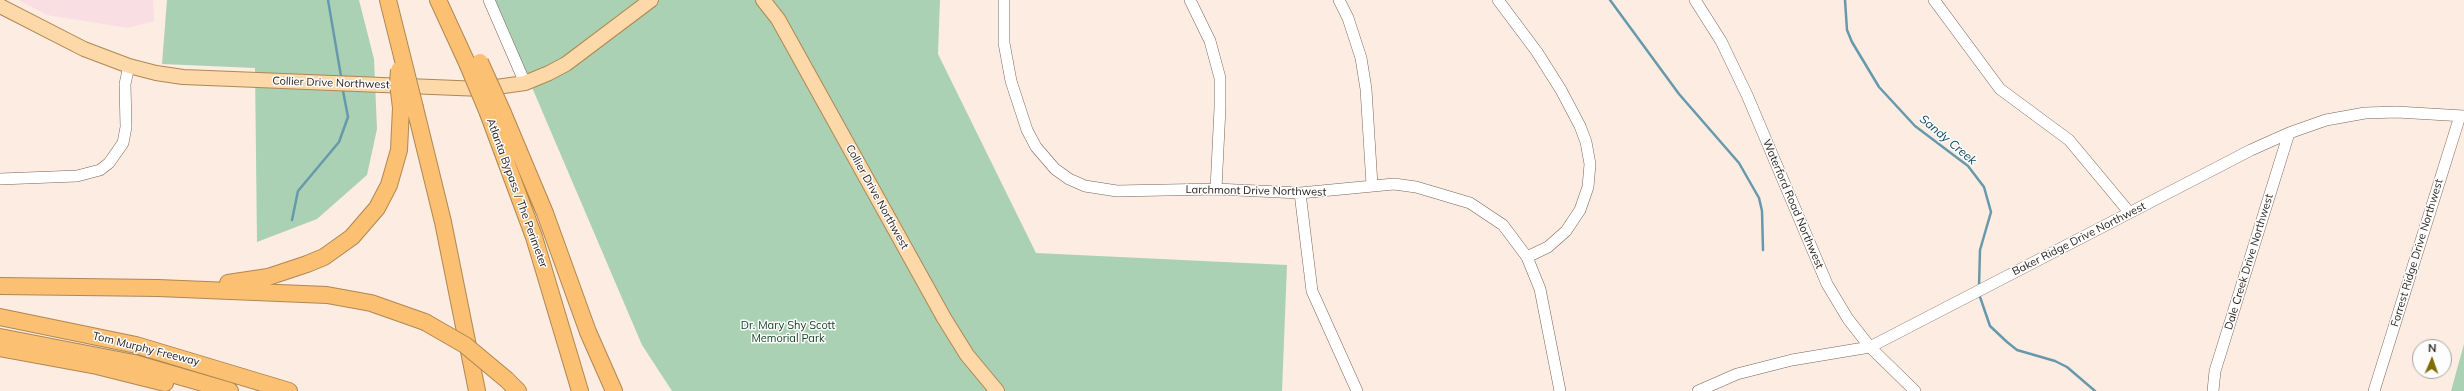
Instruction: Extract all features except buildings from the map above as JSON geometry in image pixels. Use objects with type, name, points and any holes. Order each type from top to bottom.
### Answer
[{"type":"highway","points":[[388,0],[400,54],[398,83],[408,108],[446,236],[476,391]]},
{"type":"highway","name":"Atlanta Bypass / The Perimeter","points":[[438,0],[450,29],[473,63],[496,113],[580,391]]},
{"type":"highway","points":[[158,288],[225,284],[268,277],[307,264],[339,248],[370,217],[389,185],[399,150],[408,108]]},
{"type":"highway","points":[[496,113],[545,213],[588,332],[614,391]]},
{"type":"highway","points":[[0,286],[158,288],[327,295],[371,303],[425,322],[465,345],[512,385]]},
{"type":"highway","name":"Tom Murphy Freeway","points":[[0,317],[136,345],[289,391]]},
{"type":"highway","name":"Tom Murphy Freeway","points":[[0,337],[134,363],[230,391]]},
{"type":"highway","points":[[0,348],[97,366],[195,391]]},
{"type":"highway","points":[[35,355],[161,391]]},
{"type":"main road","name":"Collier Drive Northwest","points":[[0,6],[84,49],[129,66],[183,77],[482,89],[525,83],[566,64],[651,0]]},
{"type":"main road","name":"Collier Drive Northwest","points":[[763,0],[778,19],[944,318],[967,355],[997,391]]},
{"type":"street","points":[[489,0],[525,83]]},
{"type":"street","name":"Larchmont Drive Northwest","points":[[1004,0],[1004,43],[1011,81],[1027,130],[1036,147],[1055,169],[1069,179],[1099,189],[1117,191],[1216,189],[1300,193],[1330,192],[1372,185],[1416,187],[1470,203],[1503,226],[1527,257],[1540,290],[1560,391]]},
{"type":"street","points":[[1190,0],[1210,41],[1220,78],[1216,189]]},
{"type":"street","points":[[1339,0],[1348,18],[1361,58],[1366,89],[1372,185]]},
{"type":"street","points":[[1498,0],[1537,52],[1561,90],[1580,126],[1586,142],[1590,164],[1588,187],[1580,210],[1573,221],[1566,231],[1548,247],[1527,257]]},
{"type":"street","name":"Waterford Road Northwest","points":[[1695,0],[1721,41],[1747,95],[1827,284],[1848,319],[1870,347],[1915,391]]},
{"type":"street","points":[[1934,0],[2000,89],[2069,140],[2129,212]]},
{"type":"street","points":[[0,179],[77,176],[100,170],[109,163],[123,143],[126,127],[125,84],[129,66]]},
{"type":"street","name":"Baker Ridge Drive Northwest","points":[[1698,391],[1737,374],[1778,363],[1870,347],[2129,212],[2288,133],[2326,120],[2365,113],[2397,112],[2462,116]]},
{"type":"street","name":"Forrest Ridge Drive Northwest","points":[[2374,391],[2462,116]]},
{"type":"street","name":"Dale Creek Drive Northwest","points":[[2213,391],[2215,371],[2288,133]]},
{"type":"street","points":[[1300,193],[1312,292],[1357,391]]},
{"type":"shaded area","points":[[19,0],[153,0],[154,21],[128,28],[47,15]]},
{"type":"green space","points":[[167,0],[359,0],[374,59],[377,129],[367,175],[317,219],[257,242],[255,68],[162,64]]},
{"type":"green space","name":"Dr. Mary Shy Scott Memorial Park","points":[[490,0],[940,0],[938,54],[1036,253],[1287,265],[1282,391],[672,391],[642,345],[531,85]]},
{"type":"green space","points":[[2464,344],[2464,391],[2451,391]]},
{"type":"waterway","points":[[328,0],[341,76]]},
{"type":"waterway","points":[[1610,0],[1679,94],[1739,163],[1759,198],[1762,211],[1763,250]]},
{"type":"waterway","name":"Sandy Creek","points":[[1845,0],[1847,30],[1852,42],[1879,87],[1915,126],[1968,166],[1984,187],[1991,212],[1980,250],[1979,287]]},
{"type":"waterway","points":[[292,220],[298,191],[339,142],[348,117],[343,91]]},
{"type":"waterway","name":"Sandy Creek","points":[[1979,294],[1990,326],[2007,342],[2017,350],[2055,361],[2067,367],[2095,391]]}]
